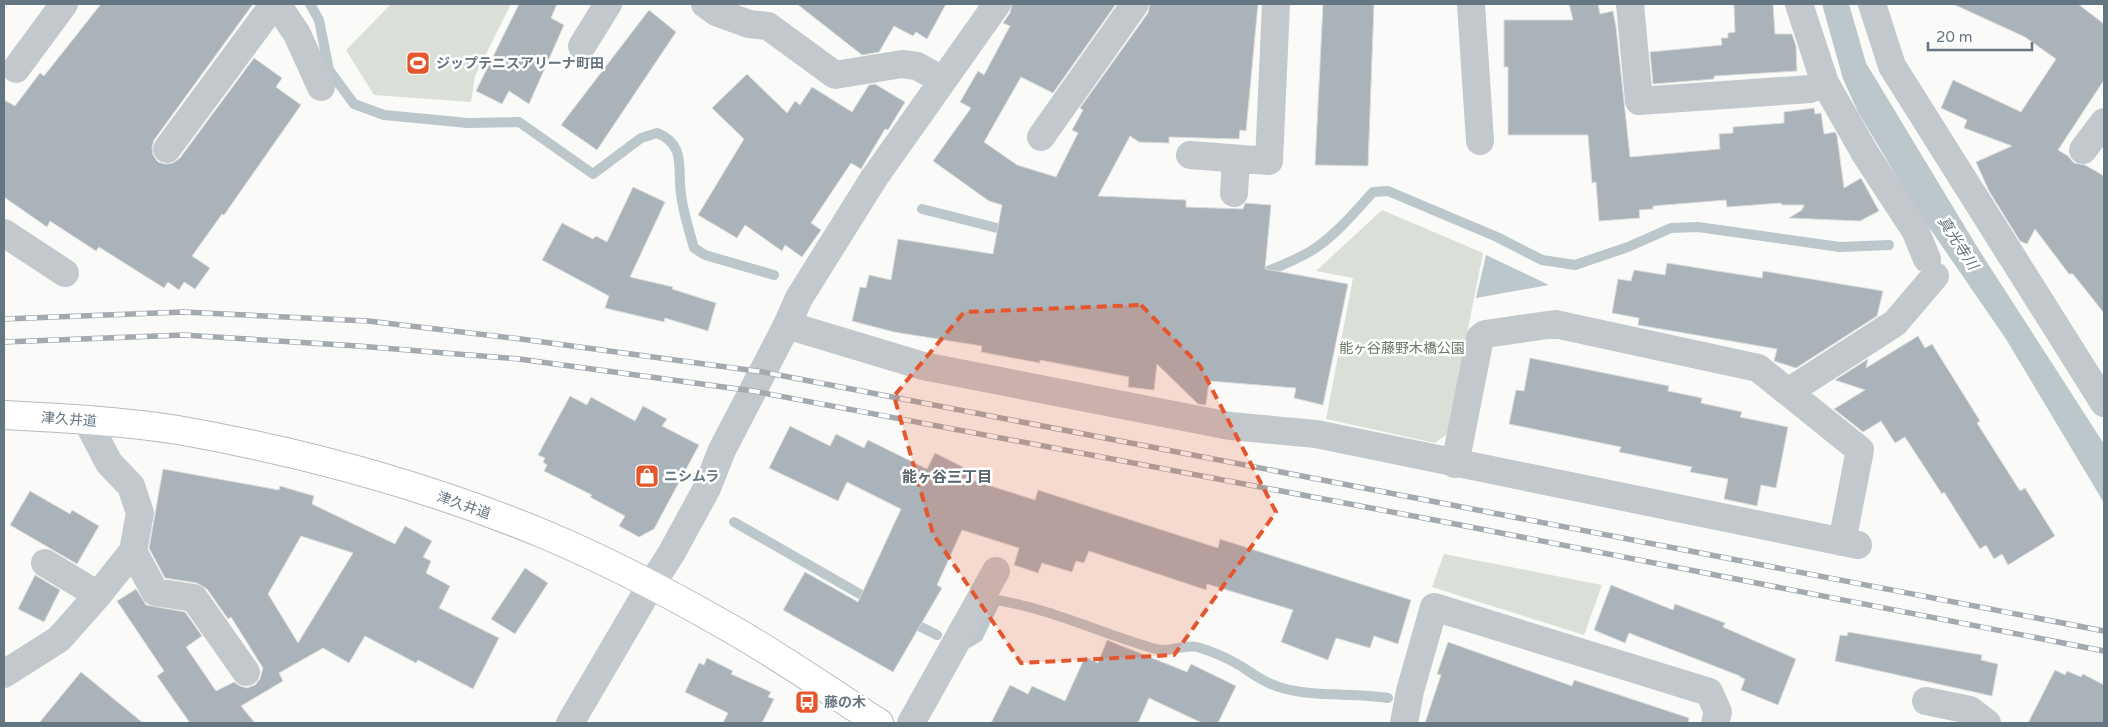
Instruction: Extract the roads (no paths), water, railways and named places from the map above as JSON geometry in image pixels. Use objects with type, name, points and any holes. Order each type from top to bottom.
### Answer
[{"type":"main road","name":"津久井道","points":[[4,415],[86,419],[176,430],[270,447],[467,504],[547,536],[651,585],[721,622],[879,723]]},
{"type":"street","points":[[16,69],[64,4]]},
{"type":"street","points":[[167,149],[275,4],[297,34],[320,87]]},
{"type":"street","points":[[582,46],[608,4]]},
{"type":"street","points":[[705,4],[716,12],[748,24],[768,26],[835,75],[902,64],[917,66],[942,80]]},
{"type":"street","points":[[570,723],[671,554],[707,488],[722,450],[799,298],[874,178],[997,4]]},
{"type":"street","points":[[1041,137],[1135,4]]},
{"type":"street","points":[[1190,155],[1269,161],[1276,4]]},
{"type":"street","points":[[1470,4],[1480,141]]},
{"type":"street","points":[[1630,4],[1639,101],[1810,89],[1825,83]]},
{"type":"street","points":[[1788,392],[1895,323],[1931,267],[1915,230],[1866,155],[1825,83],[1799,4]]},
{"type":"street","points":[[1872,4],[1892,66],[2104,404]]},
{"type":"street","points":[[2083,150],[2104,122]]},
{"type":"street","points":[[1234,193],[1236,158]]},
{"type":"street","points":[[4,233],[66,273]]},
{"type":"street","points":[[787,324],[923,366],[1230,426],[1316,434],[1455,464],[1850,543],[1860,450],[1758,368],[1555,324],[1485,334],[1480,338],[1455,464]]},
{"type":"street","points":[[4,674],[59,639],[98,595],[133,551],[140,513],[131,486],[109,463],[86,419]]},
{"type":"street","points":[[133,551],[155,592],[194,598],[246,672]]},
{"type":"street","points":[[45,563],[98,595]]},
{"type":"street","points":[[911,723],[996,572]]},
{"type":"street","points":[[1404,723],[1410,691],[1434,607],[1708,692],[1718,712],[1714,723]]},
{"type":"street","points":[[1926,701],[1970,710],[1987,723]]},
{"type":"water","name":"真光寺川","points":[[1822,4],[1849,4],[1866,63],[1979,250],[2104,444],[2104,503],[2006,339],[1915,207],[1858,112],[1843,79]]},
{"type":"water","points":[[1486,255],[1549,285],[1476,298]]},
{"type":"waterway","points":[[310,4],[319,20],[329,70],[354,104],[384,115],[468,123],[519,122],[593,174],[641,138],[657,133],[673,144],[677,151],[682,201],[694,248],[705,255],[774,275]]},
{"type":"waterway","points":[[1258,275],[1311,251],[1352,216],[1373,192],[1388,191],[1497,237],[1542,260],[1575,265],[1628,247],[1671,228],[1698,227],[1840,247],[1889,245]]},
{"type":"waterway","points":[[922,209],[1009,231]]},
{"type":"waterway","points":[[734,522],[872,601]]},
{"type":"waterway","points":[[968,643],[978,637],[996,600],[1037,609],[1156,649],[1197,647],[1229,660],[1258,678],[1279,687],[1305,693],[1388,698]]},
{"type":"waterway","points":[[909,621],[937,635]]},
{"type":"railway","points":[[4,319],[183,312],[368,321],[521,339],[763,372],[2104,631]]},
{"type":"railway","points":[[4,342],[183,335],[358,346],[519,359],[753,391],[1450,523],[2104,651]]},
{"type":"place","name":"ジップテニスアリーナ町田","points":[[418,63]]},
{"type":"place","name":"ニシムラ","points":[[647,476]]},
{"type":"place","name":"藤の木","points":[[807,702]]},
{"type":"district","name":"能ヶ谷三丁目","points":[[947,477]]},
{"type":"park label","name":"能ヶ谷藤野木橋公園","points":[[1402,348]]}]
